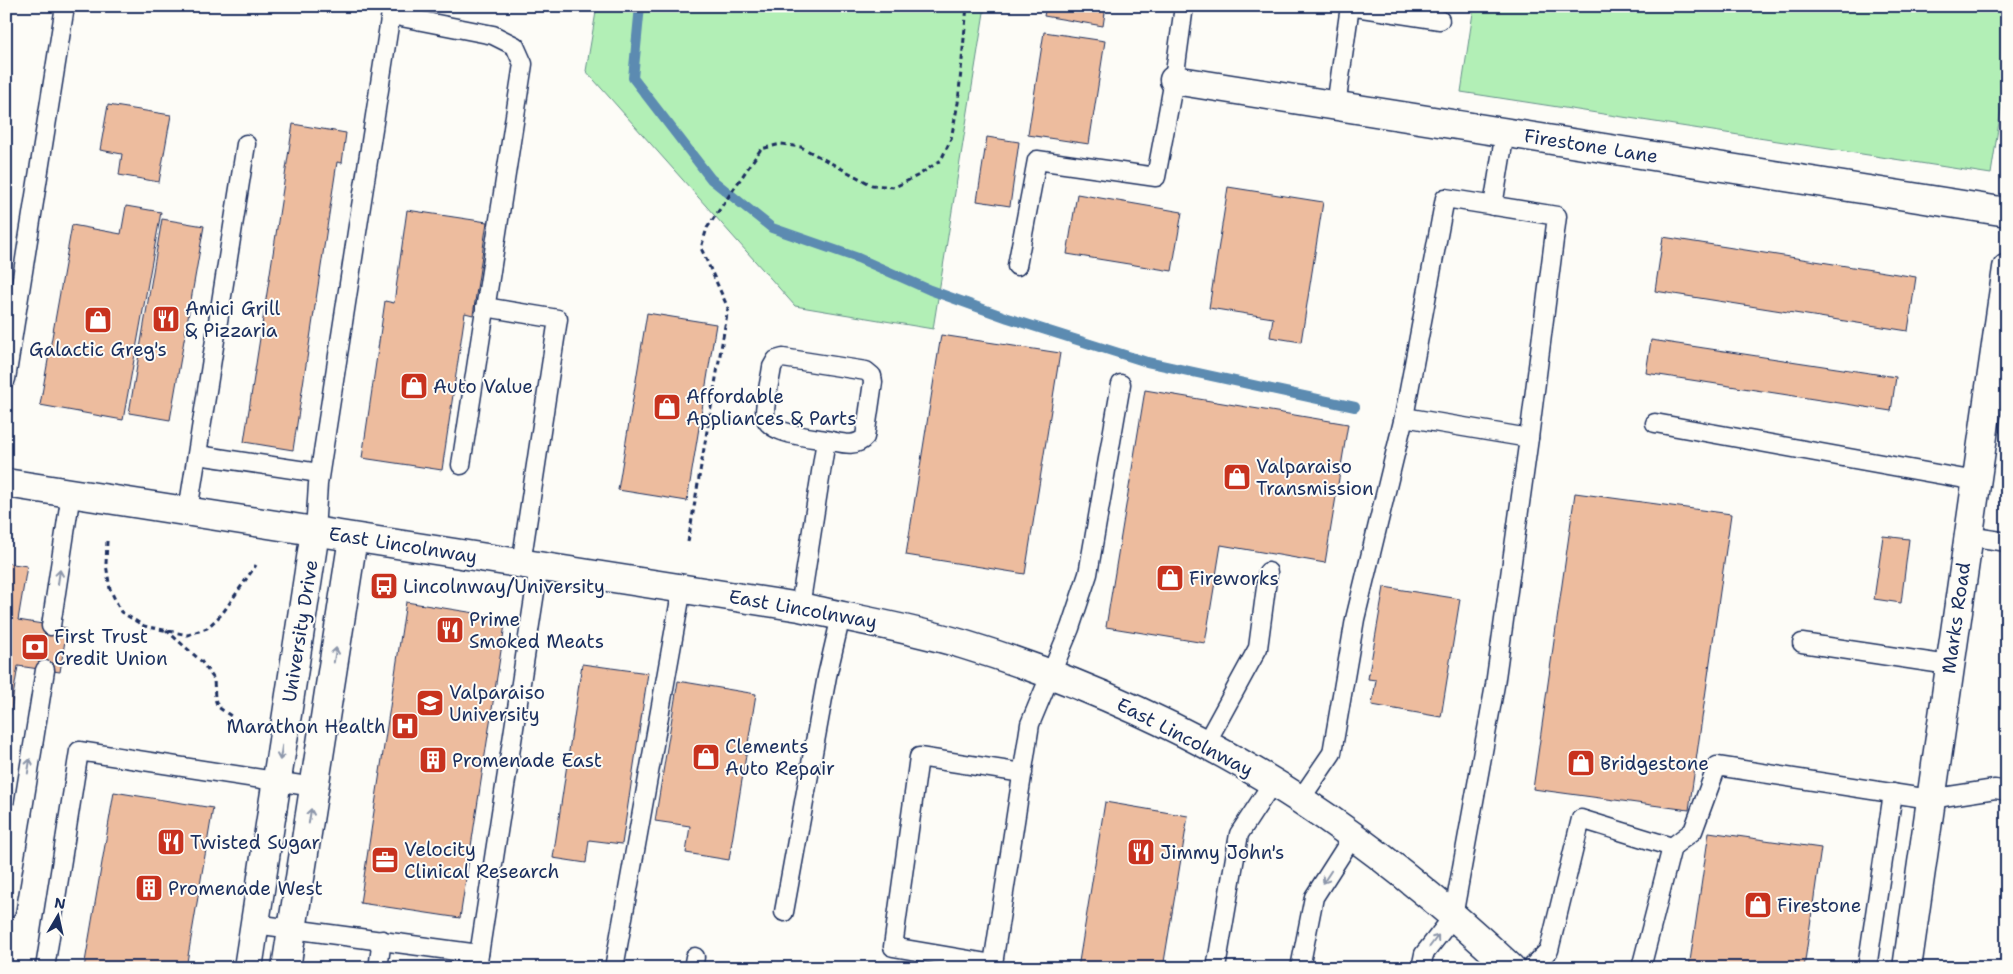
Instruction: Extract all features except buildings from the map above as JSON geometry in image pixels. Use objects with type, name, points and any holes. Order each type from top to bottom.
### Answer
[{"type":"street","name":"Firestone Lane","points":[[1174,80],[2007,212]]},
{"type":"street","name":"Marks Road","points":[[1907,968],[2007,268]]},
{"type":"street","name":"East Lincolnway","points":[[6,483],[800,607],[926,634],[1005,658],[1167,725],[1273,782],[1353,836],[1453,917],[1511,968]]},
{"type":"street","name":"University Drive","points":[[248,968],[315,532]]},
{"type":"street","name":"University Drive","points":[[286,968],[353,538]]},
{"type":"lane","points":[[6,379],[65,6]]},
{"type":"lane","points":[[1017,266],[1037,160],[1156,178],[1174,80],[1184,6]]},
{"type":"lane","points":[[1336,106],[1349,6],[1440,20]]},
{"type":"lane","points":[[315,532],[319,473],[391,10],[493,34],[515,46],[524,64],[461,465]]},
{"type":"lane","points":[[1493,206],[1504,132]]},
{"type":"lane","points":[[188,512],[246,144]]},
{"type":"lane","points":[[1300,800],[1332,753],[1355,619],[1404,417],[1445,198],[1557,216],[1495,685],[1453,917],[1424,954],[1421,968]]},
{"type":"lane","points":[[255,924],[382,940],[478,961],[530,565],[558,319],[485,307]]},
{"type":"lane","points":[[782,358],[866,371],[872,376],[873,382],[865,437],[860,443],[855,444],[826,440],[776,430],[768,424],[765,415],[770,376],[776,360],[782,358]]},
{"type":"lane","points":[[1023,773],[919,757],[893,947],[999,966],[1030,724],[1070,628],[1088,574],[1121,384]]},
{"type":"lane","points":[[1404,417],[1529,438]]},
{"type":"lane","points":[[1655,423],[1976,481]]},
{"type":"lane","points":[[800,607],[826,440]]},
{"type":"lane","points":[[198,455],[319,473]]},
{"type":"lane","points":[[51,626],[71,494]]},
{"type":"lane","points":[[1968,536],[2007,542]]},
{"type":"lane","points":[[1205,745],[1258,648],[1268,572]]},
{"type":"lane","points":[[614,968],[682,588]]},
{"type":"lane","points":[[784,912],[826,676],[841,616]]},
{"type":"lane","points":[[1802,643],[1949,665]]},
{"type":"lane","points":[[6,910],[14,813],[45,670]]},
{"type":"lane","points":[[45,968],[79,751],[314,787]]},
{"type":"lane","points":[[1641,968],[1672,847],[1693,831],[1717,766],[1930,799],[2007,790]]},
{"type":"lane","points":[[1216,968],[1240,834],[1273,782]]},
{"type":"lane","points":[[1867,968],[1893,793]]},
{"type":"lane","points":[[1531,968],[1549,950],[1581,819],[1672,847]]},
{"type":"lane","points":[[1300,968],[1314,897],[1353,836]]},
{"type":"lane","points":[[378,968],[382,940]]},
{"type":"path","points":[[688,542],[728,308],[701,248],[707,228],[761,149],[781,144],[802,148],[872,185],[895,187],[919,176],[941,160],[950,139],[958,103],[967,6]]},
{"type":"path","points":[[107,541],[106,564],[110,589],[121,612],[144,626],[188,634],[207,628],[222,614],[256,565]]},
{"type":"path","points":[[165,630],[201,661],[214,679],[215,699],[218,707],[234,718]]},
{"type":"green space","points":[[597,6],[985,6],[933,329],[795,306],[586,71]]},
{"type":"green space","points":[[1474,6],[2007,6],[2007,71],[1991,174],[1461,92]]},
{"type":"waterway","points":[[640,6],[633,78],[711,179],[772,228],[858,258],[930,290],[1008,318],[1147,362],[1355,407]]},
{"type":"place","name":"Amici Grill & Pizzaria","points":[[166,319]]},
{"type":"place","name":"Galactic Greg's","points":[[98,320]]},
{"type":"place","name":"Auto Value","points":[[414,386]]},
{"type":"place","name":"Affordable Appliances & Parts","points":[[667,407]]},
{"type":"place","name":"Valparaiso Transmission","points":[[1237,477]]},
{"type":"place","name":"Fireworks","points":[[1170,578]]},
{"type":"place","name":"Lincolnway/University","points":[[384,586]]},
{"type":"place","name":"Prime Smoked Meats","points":[[450,630]]},
{"type":"place","name":"First Trust Credit Union","points":[[35,647]]},
{"type":"place","name":"Valparaiso University","points":[[430,703]]},
{"type":"place","name":"Marathon Health","points":[[405,726]]},
{"type":"place","name":"Clements Auto Repair","points":[[706,757]]},
{"type":"place","name":"Promenade East","points":[[433,760]]},
{"type":"place","name":"Bridgestone","points":[[1581,763]]},
{"type":"place","name":"Twisted Sugar","points":[[171,842]]},
{"type":"place","name":"Jimmy John's","points":[[1141,852]]},
{"type":"place","name":"Velocity Clinical Research","points":[[385,860]]},
{"type":"place","name":"Promenade West","points":[[149,888]]},
{"type":"place","name":"Firestone","points":[[1758,905]]}]
